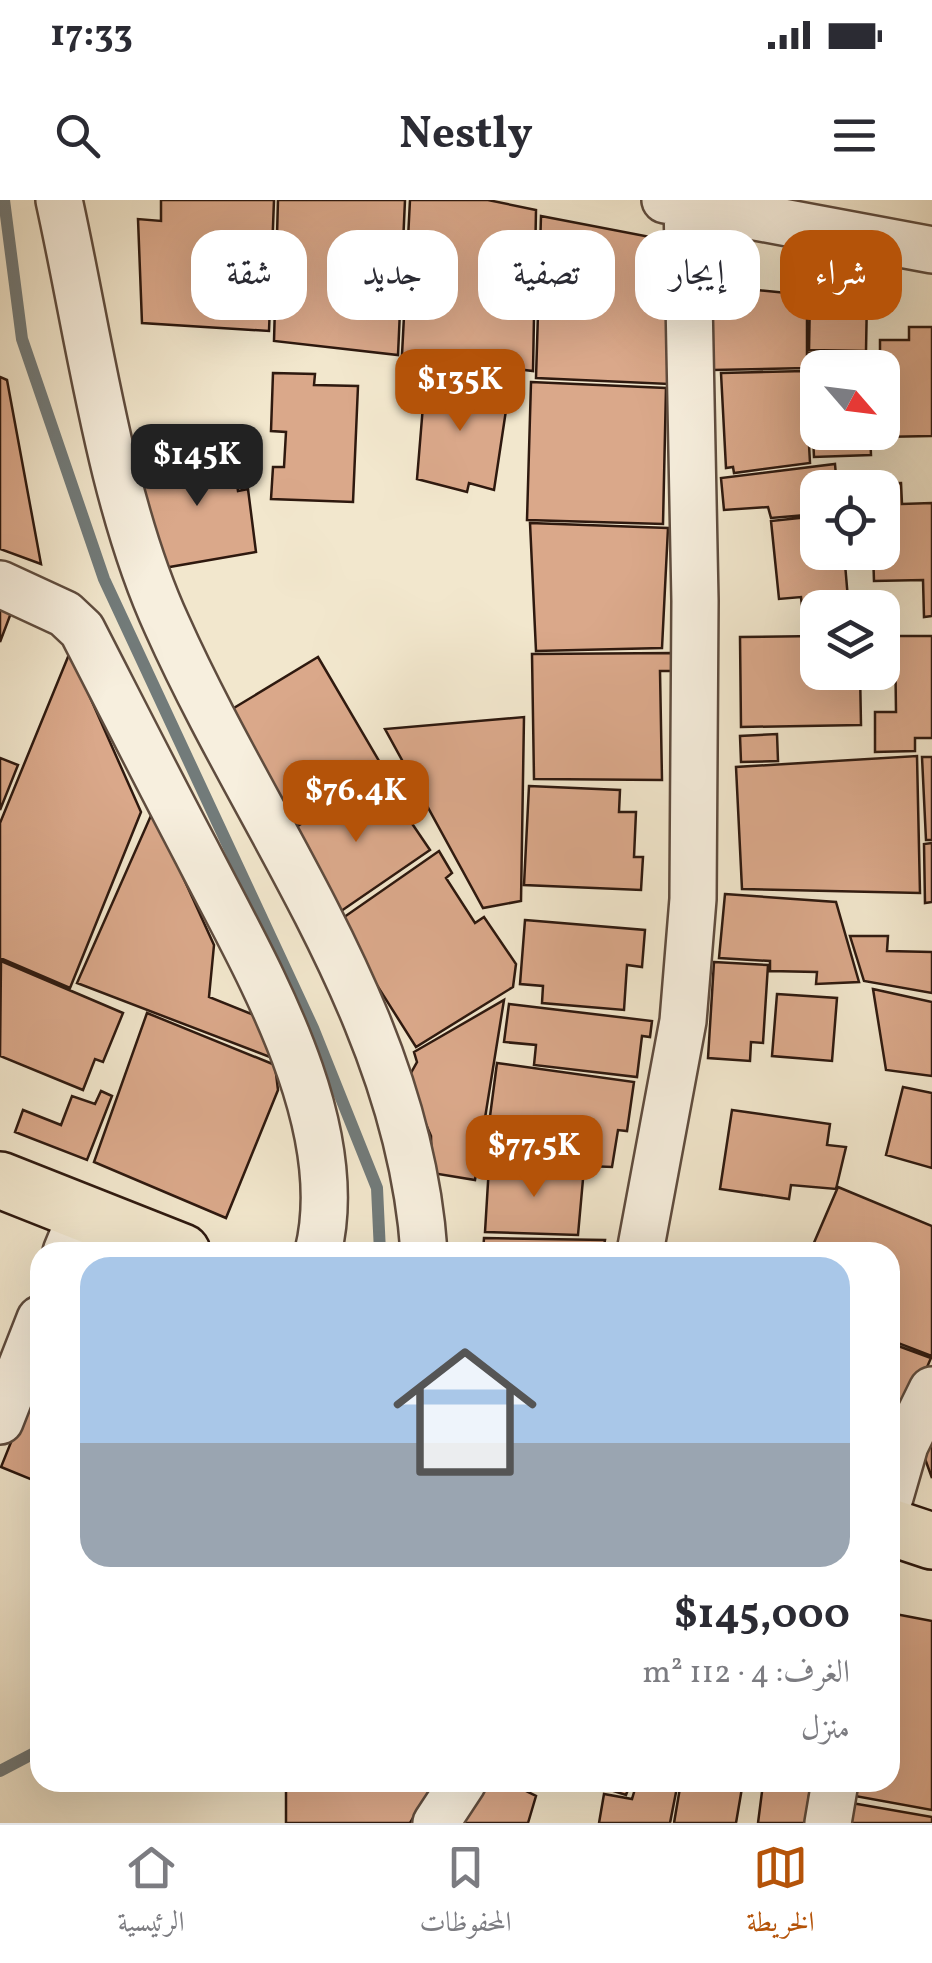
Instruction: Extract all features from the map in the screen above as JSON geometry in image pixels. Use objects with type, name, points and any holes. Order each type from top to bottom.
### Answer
[{"type":"main road","points":[[0,1180],[74,1232],[128,1242]]},
{"type":"main road","points":[[900,1530],[932,1541]]},
{"type":"street","points":[[59,200],[142,565],[168,628],[335,944],[365,1014],[390,1085],[422,1242]]},
{"type":"street","points":[[642,1242],[683,1021],[693,899],[695,601],[680,202],[871,218],[932,250]]},
{"type":"street","points":[[0,584],[64,614],[82,630],[272,1000],[317,1139],[324,1212],[320,1242]]},
{"type":"street","points":[[0,1421],[30,1344]]},
{"type":"street","points":[[900,1460],[932,1390]]},
{"type":"street","points":[[436,1823],[456,1792]]},
{"type":"street","points":[[828,1823],[833,1792]]},
{"type":"building","points":[[161,200],[274,200],[273,230],[191,230],[191,320],[269,320],[269,331],[142,323],[138,219],[161,221]]},
{"type":"building","points":[[278,200],[405,200],[404,230],[327,230],[327,320],[400,320],[398,355],[274,341],[275,320],[307,320],[307,230],[277,230]]},
{"type":"building","points":[[410,200],[488,200],[536,210],[536,230],[478,230],[478,320],[534,320],[533,371],[402,355],[404,320],[458,320],[458,230],[408,230]]},
{"type":"building","points":[[541,216],[614,230],[541,230]]},
{"type":"building","points":[[615,230],[635,234],[635,320],[670,320],[669,384],[536,378],[538,320],[615,320]]},
{"type":"building","points":[[760,290],[780,292],[780,320],[807,320],[807,350],[800,350],[800,368],[713,370],[710,320],[760,320]]},
{"type":"building","points":[[810,320],[867,320],[866,350],[809,350]]},
{"type":"building","points":[[909,327],[932,327],[932,436],[900,437],[900,350],[880,350],[880,340],[909,340]]},
{"type":"building","points":[[426,369],[460,377],[458,387],[508,397],[494,490],[469,483],[467,492],[417,479]]},
{"type":"building","points":[[800,371],[800,450],[809,450],[810,463],[734,473],[733,467],[726,468],[721,373]]},
{"type":"building","points":[[273,373],[315,374],[314,385],[358,386],[353,502],[271,499],[273,467],[284,467],[286,432],[271,431]]},
{"type":"building","points":[[0,377],[7,380],[41,564],[0,549]]},
{"type":"building","points":[[531,382],[666,388],[663,524],[527,520]]},
{"type":"building","points":[[231,447],[238,491],[248,489],[256,552],[158,569],[140,463]]},
{"type":"building","points":[[814,450],[871,450],[871,455],[814,457]]},
{"type":"building","points":[[835,464],[836,470],[800,470],[800,516],[771,518],[768,507],[724,510],[721,478]]},
{"type":"building","points":[[900,483],[902,504],[932,503],[932,616],[924,617],[923,580],[874,581],[874,570],[900,570]]},
{"type":"building","points":[[800,518],[800,570],[846,570],[847,590],[800,590],[800,597],[779,599],[771,521]]},
{"type":"building","points":[[530,523],[668,528],[662,648],[536,651]]},
{"type":"building","points":[[0,609],[11,613],[0,642]]},
{"type":"building","points":[[800,636],[800,690],[860,690],[861,725],[741,727],[740,637]]},
{"type":"building","points":[[900,636],[932,636],[932,738],[915,738],[915,751],[875,752],[875,712],[896,712]]},
{"type":"building","points":[[70,652],[141,812],[70,988],[0,958],[0,823]]},
{"type":"building","points":[[673,653],[673,671],[660,671],[662,780],[534,779],[532,654]]},
{"type":"building","points":[[318,657],[382,766],[287,826],[224,714]]},
{"type":"building","points":[[524,717],[521,901],[483,908],[385,729]]},
{"type":"building","points":[[777,734],[778,761],[741,762],[740,736]]},
{"type":"building","points":[[917,756],[920,893],[742,889],[736,767]]},
{"type":"building","points":[[922,757],[932,757],[932,840],[926,840]]},
{"type":"building","points":[[0,758],[18,765],[0,810]]},
{"type":"building","points":[[379,775],[430,850],[331,918],[285,834]]},
{"type":"building","points":[[529,786],[620,790],[619,812],[636,812],[634,857],[643,857],[641,890],[524,885]]},
{"type":"building","points":[[153,811],[214,945],[209,997],[266,1020],[275,1059],[77,983]]},
{"type":"building","points":[[932,843],[932,902],[925,903],[924,844]]},
{"type":"building","points":[[439,851],[452,873],[446,878],[475,923],[484,917],[516,964],[513,987],[416,1047],[337,922]]},
{"type":"building","points":[[725,894],[836,902],[859,982],[816,984],[817,972],[770,971],[770,961],[719,958]]},
{"type":"building","points":[[525,920],[645,930],[642,967],[627,965],[624,1010],[542,1003],[543,986],[520,984]]},
{"type":"building","points":[[850,936],[888,936],[887,951],[932,952],[932,993],[864,981]]},
{"type":"building","points":[[1,961],[123,1013],[103,1062],[95,1059],[83,1090],[0,1056]]},
{"type":"building","points":[[714,962],[768,965],[763,1043],[751,1042],[750,1061],[708,1058]]},
{"type":"building","points":[[873,989],[932,1002],[932,1076],[886,1070]]},
{"type":"building","points":[[777,994],[837,998],[832,1061],[772,1056]]},
{"type":"building","points":[[504,1000],[475,1180],[432,1173],[431,1136],[407,1080],[417,1062],[414,1052]]},
{"type":"building","points":[[509,1004],[652,1021],[650,1037],[642,1036],[637,1077],[534,1065],[536,1045],[504,1042]]},
{"type":"building","points":[[147,1013],[275,1065],[278,1090],[226,1218],[94,1162]]},
{"type":"building","points":[[497,1063],[634,1082],[627,1131],[618,1130],[612,1167],[484,1162]]},
{"type":"building","points":[[903,1087],[932,1093],[932,1168],[886,1155]]},
{"type":"building","points":[[101,1091],[112,1096],[87,1160],[15,1132],[23,1110],[61,1125],[72,1096],[95,1104]]},
{"type":"building","points":[[732,1110],[830,1124],[827,1145],[846,1147],[836,1189],[791,1185],[789,1199],[720,1189]]},
{"type":"building","points":[[489,1166],[584,1168],[578,1235],[485,1232]]},
{"type":"building","points":[[838,1187],[932,1226],[932,1356],[900,1344],[900,1242],[814,1242]]},
{"type":"building","points":[[484,1238],[605,1240],[605,1242],[484,1242]]},
{"type":"building","points":[[900,1347],[931,1358],[900,1429]]},
{"type":"building","points":[[30,1395],[30,1479],[1,1467]]},
{"type":"building","points":[[932,1440],[932,1478],[924,1456]]},
{"type":"building","points":[[900,1615],[932,1621],[932,1810],[855,1796],[855,1792],[900,1792]]},
{"type":"building","points":[[286,1792],[429,1792],[410,1823],[286,1823]]},
{"type":"building","points":[[472,1792],[528,1792],[536,1796],[528,1823],[453,1823]]},
{"type":"building","points":[[634,1792],[676,1792],[670,1823],[599,1823],[604,1794],[632,1799]]},
{"type":"building","points":[[679,1792],[741,1792],[736,1823],[674,1823]]},
{"type":"building","points":[[762,1792],[810,1792],[805,1823],[758,1823]]},
{"type":"building","points":[[846,1802],[932,1817],[932,1823],[842,1823]]},
{"type":"waterway","points":[[4,200],[22,339],[104,579],[313,1028],[377,1188],[380,1242]]},
{"type":"waterway","points":[[0,1771],[30,1755]]}]
